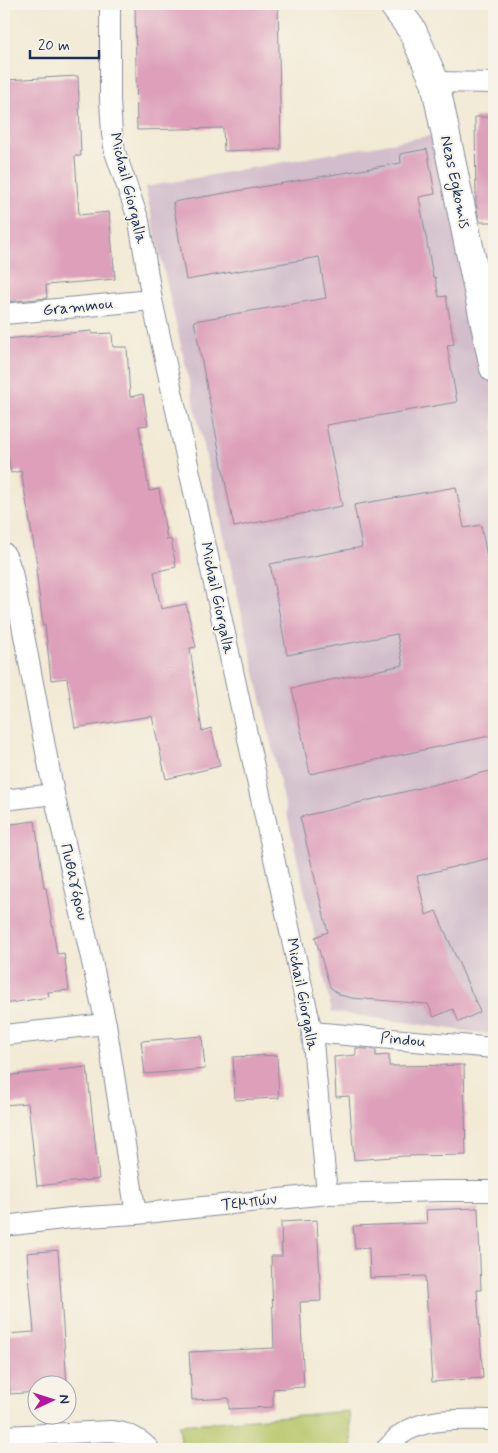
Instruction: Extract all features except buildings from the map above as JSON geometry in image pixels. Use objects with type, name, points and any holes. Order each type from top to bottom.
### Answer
[{"type":"street","name":"Michail Giorgalla","points":[[110,4],[110,100],[115,152],[139,221],[152,300],[312,1032],[327,1194]]},
{"type":"street","name":"Neas Egkomis","points":[[393,4],[412,30],[435,82],[494,368]]},
{"type":"street","points":[[435,82],[494,83]]},
{"type":"street","name":"Grammou","points":[[4,314],[152,300]]},
{"type":"street","name":"Πυθαγόρου","points":[[4,553],[12,572],[54,794],[106,1024],[136,1214]]},
{"type":"street","points":[[4,800],[54,794]]},
{"type":"street","points":[[4,1035],[106,1024]]},
{"type":"street","name":"Pindou","points":[[312,1032],[494,1048]]},
{"type":"street","name":"Τεμπών","points":[[4,1226],[327,1194],[494,1191]]},
{"type":"street","points":[[386,1449],[399,1436],[416,1427],[436,1421],[494,1420]]},
{"type":"street","points":[[4,1436],[124,1432],[137,1438],[149,1449]]},
{"type":"shaded area","points":[[434,135],[494,387],[494,1035],[332,1012],[145,187]]},
{"type":"green space","points":[[349,1411],[352,1449],[182,1449],[179,1425]]}]
